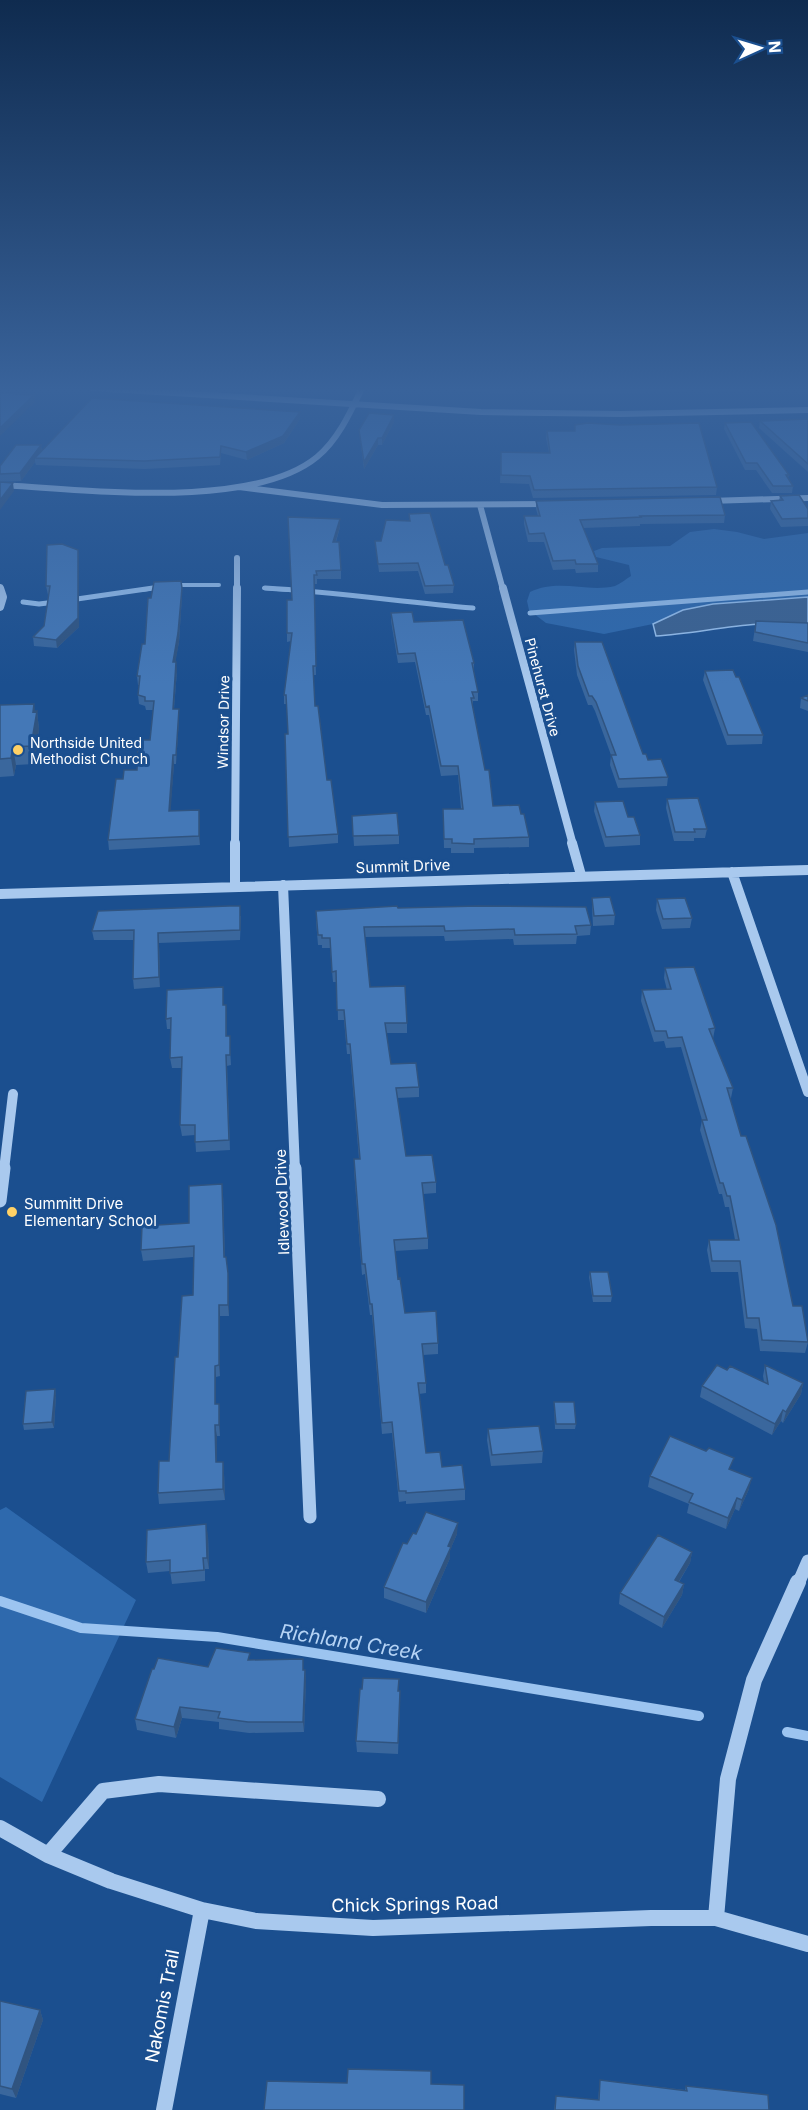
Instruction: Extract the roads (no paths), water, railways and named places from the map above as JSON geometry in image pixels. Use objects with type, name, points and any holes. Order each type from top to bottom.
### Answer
[{"type":"street","points":[[42,486],[173,491],[239,487],[382,505],[564,503]]},
{"type":"street","points":[[698,501],[808,498]]},
{"type":"street","name":"Pinehurst Drive","points":[[480,505],[581,876]]},
{"type":"street","name":"Windsor Drive","points":[[235,887],[237,558]]},
{"type":"street","points":[[0,588],[3,597],[0,608]]},
{"type":"street","name":"Summit Drive","points":[[0,894],[808,870]]},
{"type":"street","points":[[732,872],[808,1092]]},
{"type":"street","name":"Idlewood Drive","points":[[284,885],[310,1517]]},
{"type":"street","points":[[0,1201],[13,1094]]},
{"type":"street","points":[[716,1918],[728,1779],[754,1680],[808,1561]]},
{"type":"street","points":[[48,1855],[103,1791],[159,1784],[378,1798]]},
{"type":"street","name":"Chick Springs Road","points":[[0,1828],[48,1855],[111,1881],[201,1910],[256,1921],[373,1928],[651,1918],[716,1918],[808,1944]]},
{"type":"street","name":"Nakomis Trail","points":[[164,2110],[201,1910]]},
{"type":"waterway","points":[[174,585],[219,585]]},
{"type":"waterway","points":[[142,590],[160,587]]},
{"type":"waterway","points":[[70,600],[153,588]]},
{"type":"waterway","points":[[264,588],[289,590]]},
{"type":"waterway","points":[[265,588],[473,608]]},
{"type":"waterway","points":[[530,613],[808,592]]},
{"type":"waterway","points":[[23,602],[39,604],[56,602]]},
{"type":"waterway","name":"Richland Creek","points":[[0,1601],[81,1628],[217,1637],[699,1716]]},
{"type":"waterway","name":"Richland Creek","points":[[787,1732],[808,1736]]},
{"type":"place","name":"Northside United Methodist Church","points":[[18,750]]},
{"type":"place","name":"Summitt Drive Elementary School","points":[[12,1212]]}]
